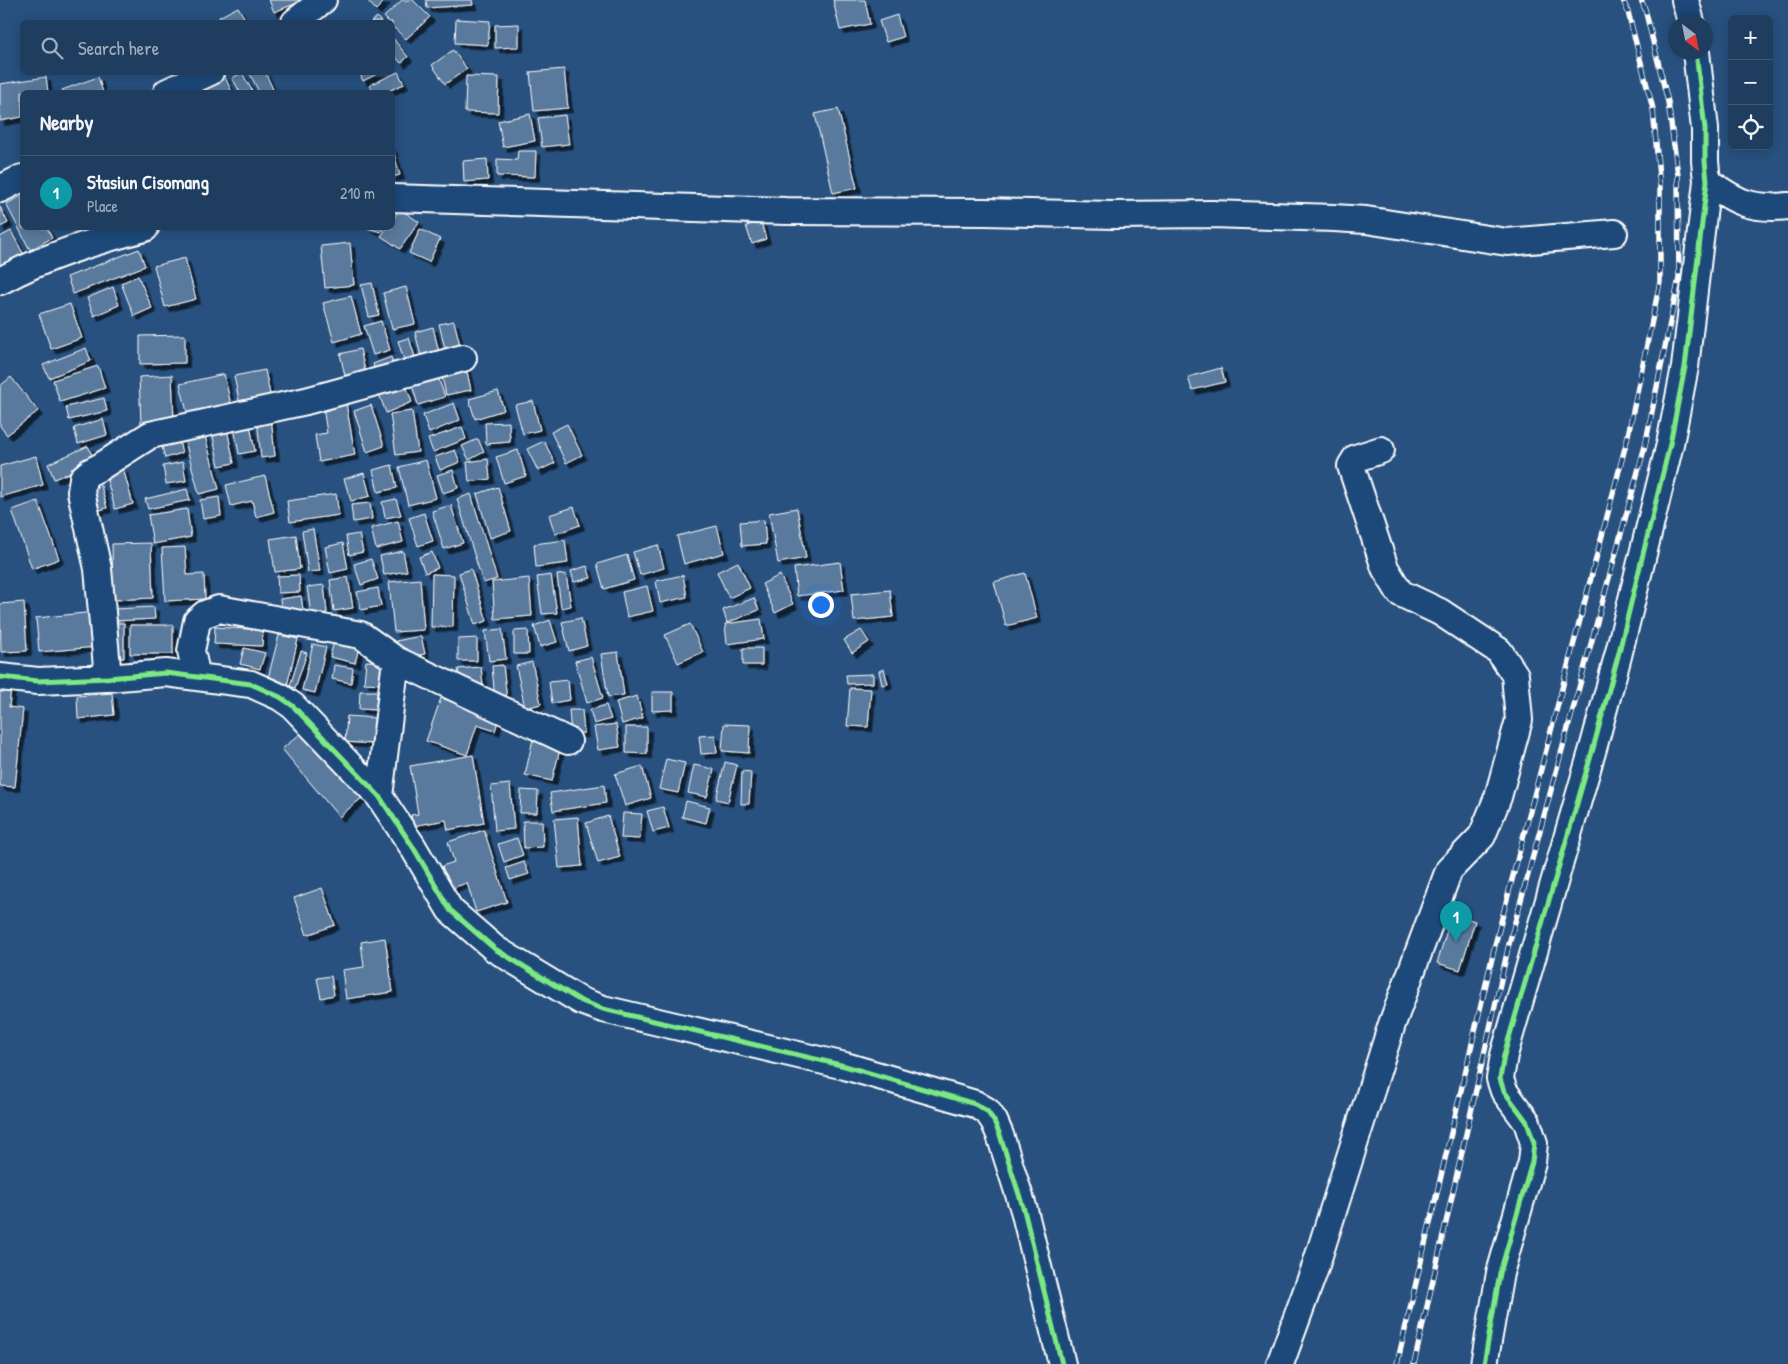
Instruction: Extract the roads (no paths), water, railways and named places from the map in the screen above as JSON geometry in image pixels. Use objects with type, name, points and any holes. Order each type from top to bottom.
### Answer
[{"type":"street","points":[[298,20],[323,0]]},
{"type":"street","points":[[1685,0],[1688,15]]},
{"type":"street","points":[[1484,1364],[1500,1273],[1532,1162],[1534,1143],[1527,1122],[1504,1091],[1500,1079],[1504,1055],[1599,727],[1670,444],[1686,367],[1707,181],[1704,161],[1705,129],[1697,60]]},
{"type":"street","points":[[172,90],[204,75]]},
{"type":"street","points":[[0,188],[20,179]]},
{"type":"street","points":[[1707,181],[1731,198],[1748,204],[1771,208],[1788,206]]},
{"type":"street","points":[[395,198],[786,211],[1113,215],[1212,214],[1334,218],[1366,220],[1507,242],[1614,233]]},
{"type":"street","points":[[0,281],[27,266],[77,247],[136,230]]},
{"type":"street","points":[[108,678],[98,569],[82,492],[83,478],[150,435],[306,401],[463,358]]},
{"type":"street","points":[[1280,1364],[1314,1271],[1392,1024],[1449,870],[1482,836],[1498,797],[1519,720],[1515,674],[1499,651],[1440,612],[1400,593],[1385,568],[1351,466],[1356,458],[1381,450]]},
{"type":"street","points":[[197,677],[191,651],[197,621],[205,614],[219,609],[361,635],[396,660],[568,741]]},
{"type":"street","points":[[379,796],[396,660]]},
{"type":"street","points":[[0,677],[38,681],[108,678],[166,672],[251,684],[280,696],[293,706],[379,796],[413,847],[450,910],[495,949],[581,1001],[612,1011],[845,1066],[975,1104],[987,1111],[1000,1135],[1024,1210],[1062,1364]]},
{"type":"railway","points":[[1397,1364],[1496,941],[1627,440],[1660,282],[1660,188],[1653,109],[1628,12],[1623,0]]},
{"type":"railway","points":[[1414,1364],[1509,944],[1645,446],[1679,278],[1678,175],[1668,102],[1645,9],[1641,0]]},
{"type":"place","name":"Stasiun Cisomang","points":[[1456,942]]}]
